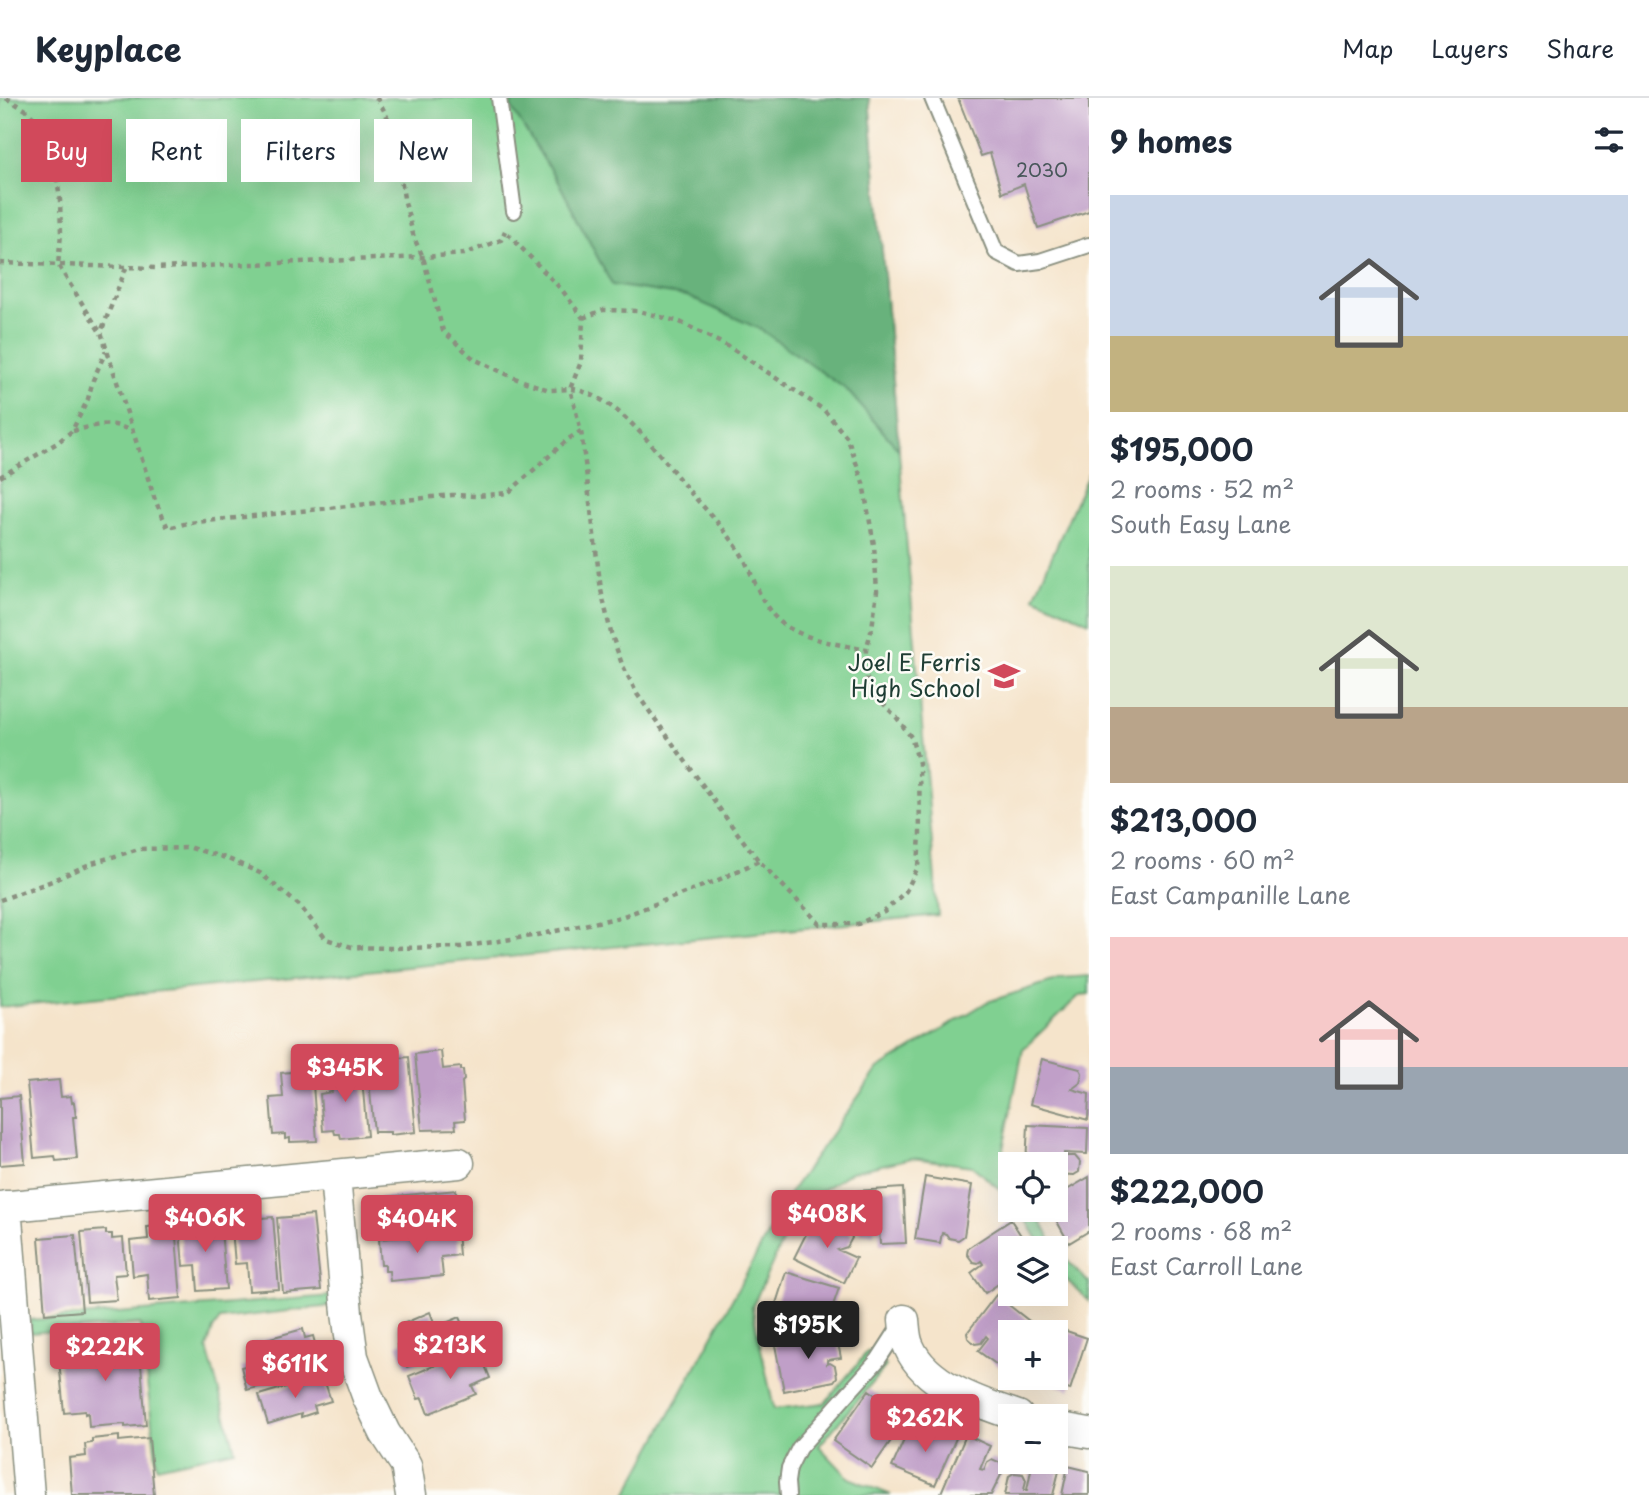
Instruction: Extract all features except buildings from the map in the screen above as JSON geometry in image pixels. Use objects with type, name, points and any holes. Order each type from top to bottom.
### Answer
[{"type":"street","points":[[29,1495],[3,1206],[459,1163]]},
{"type":"street","points":[[335,1176],[346,1313],[353,1357],[385,1433],[406,1465],[411,1495]]},
{"type":"street","points":[[904,1320],[907,1345],[917,1363],[939,1382],[998,1409]]},
{"type":"street","points":[[1068,1429],[1089,1433]]},
{"type":"lane","points":[[499,98],[514,211]]},
{"type":"lane","points":[[932,98],[996,252],[1018,264],[1040,261],[1089,245]]},
{"type":"lane","points":[[788,1495],[789,1468],[799,1448],[878,1360],[904,1320]]},
{"type":"path","points":[[6,98],[26,110],[44,128],[54,157],[60,201],[58,265],[101,332],[155,500],[168,528],[188,523],[453,495],[508,493],[567,440],[581,431]]},
{"type":"path","points":[[378,99],[393,128],[404,198],[443,331],[474,359],[517,379],[550,390],[579,390],[603,401],[618,412],[646,438],[713,516],[742,555],[768,608],[777,619],[800,633],[866,650]]},
{"type":"path","points":[[0,263],[126,268],[274,264],[464,254],[501,240],[514,211]]},
{"type":"path","points":[[505,231],[562,290],[583,318],[580,362],[570,389],[581,431],[601,590],[611,633],[637,694],[759,861],[820,924],[858,924],[884,912],[906,891],[918,867],[919,763],[911,737],[870,688],[867,680],[866,650],[877,591],[874,545],[863,483],[848,439],[824,410],[731,348],[680,322],[639,311],[603,310],[583,318]]},
{"type":"path","points":[[101,332],[126,268]]},
{"type":"path","points":[[0,478],[72,431],[88,399],[106,350]]},
{"type":"path","points":[[72,431],[111,424],[127,428],[133,433]]},
{"type":"path","points":[[0,900],[92,863],[139,849],[191,848],[226,858],[260,873],[300,906],[326,939],[352,947],[461,947],[537,935],[621,917],[716,881],[759,861]]},
{"type":"green space","points":[[0,98],[869,98],[938,915],[0,1007]]},
{"type":"green space","points":[[512,98],[869,98],[899,450],[847,390],[760,329],[687,296],[612,285],[561,187],[511,107]]},
{"type":"green space","points":[[1089,472],[1089,622],[1034,597]]},
{"type":"green space","points":[[1089,976],[1089,994],[1080,995],[1023,1049],[1004,1152],[998,1152],[998,1188],[972,1166],[912,1158],[851,1172],[799,1205],[752,1307],[774,1409],[825,1403],[868,1351],[886,1366],[819,1446],[849,1478],[891,1495],[626,1495],[791,1191],[878,1069],[987,1002],[1062,978]]},
{"type":"green space","points":[[1028,1222],[1042,1222],[1049,1236],[1036,1236]]},
{"type":"green space","points":[[1068,1261],[1089,1283],[1089,1301],[1068,1281]]},
{"type":"green space","points":[[331,1296],[331,1306],[220,1319],[213,1329],[207,1348],[235,1450],[157,1467],[140,1324],[31,1333],[30,1320]]},
{"type":"place","name":"Joel E Ferris High School","points":[[1004,676]]}]
